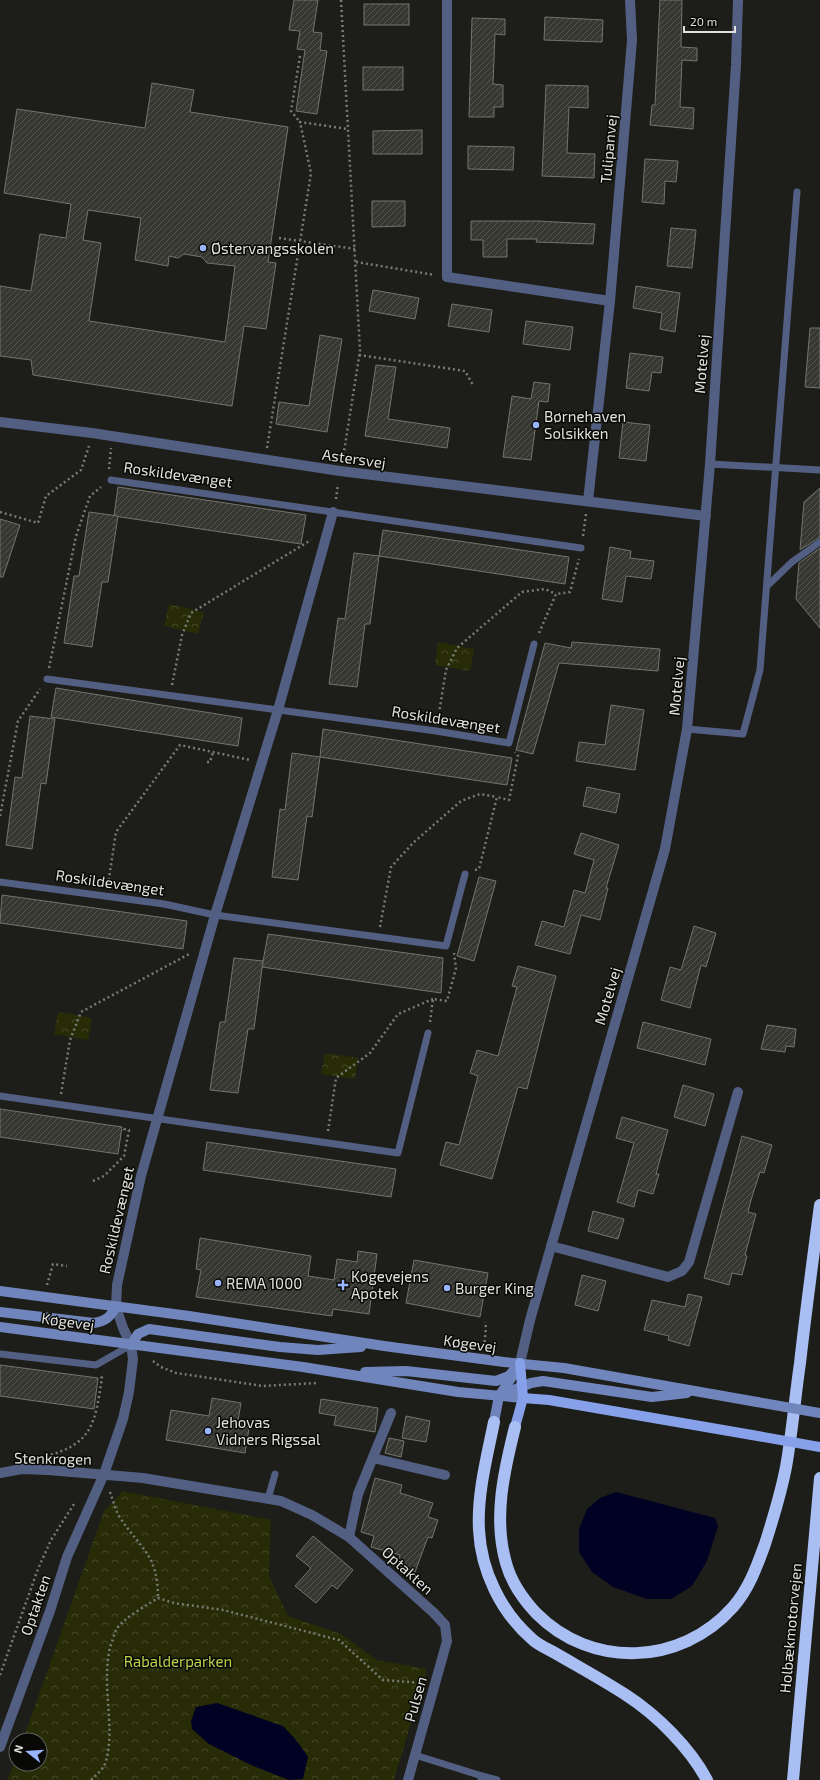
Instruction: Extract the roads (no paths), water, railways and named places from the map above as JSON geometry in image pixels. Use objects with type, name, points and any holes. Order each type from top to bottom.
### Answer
[{"type":"highway","points":[[515,1427],[501,1498],[500,1533],[506,1564],[514,1583],[528,1605],[546,1623],[575,1642],[609,1652],[643,1654],[657,1651],[677,1646],[708,1630],[734,1606],[752,1577],[770,1526],[786,1468],[820,1205]]},
{"type":"highway","points":[[494,1422],[480,1496],[479,1531],[485,1568],[496,1593],[512,1618],[532,1640],[627,1695],[668,1729],[698,1764],[706,1780]]},
{"type":"highway","name":"Holbækmotorvejen","points":[[793,1780],[820,1478]]},
{"type":"main road","points":[[515,1427],[523,1398],[520,1363]]},
{"type":"main road","name":"Køgevej","points":[[523,1398],[549,1400],[820,1447]]},
{"type":"street","points":[[447,0],[447,277],[610,301]]},
{"type":"street","name":"Tulipanvej","points":[[588,501],[610,301],[632,40],[630,0]]},
{"type":"street","name":"Motelvej","points":[[520,1363],[530,1320],[665,849],[687,729],[710,464],[736,65],[738,0]]},
{"type":"street","name":"Astersvej","points":[[0,422],[92,433],[340,471],[706,516]]},
{"type":"street","name":"Roskildevænget","points":[[116,1307],[120,1269],[156,1118],[206,945],[278,710],[333,512]]},
{"type":"street","points":[[551,1246],[668,1277],[682,1271],[689,1262],[738,1092]]},
{"type":"street","name":"Køgevej","points":[[0,1291],[189,1316],[384,1346],[564,1368],[820,1413]]},
{"type":"street","points":[[0,1312],[94,1323],[104,1321],[111,1316],[116,1307]]},
{"type":"street","name":"Køgevej","points":[[116,1307],[131,1345],[133,1360],[132,1375],[122,1419]]},
{"type":"street","name":"Køgevej","points":[[0,1327],[342,1373],[458,1392],[523,1398]]},
{"type":"street","points":[[131,1345],[138,1334],[149,1329],[280,1347],[318,1350],[384,1346]]},
{"type":"street","points":[[342,1373],[406,1371],[496,1381],[509,1376],[520,1363]]},
{"type":"street","points":[[494,1422],[499,1396],[520,1363]]},
{"type":"street","points":[[499,1396],[522,1386],[543,1381],[652,1397],[698,1392]]},
{"type":"street","points":[[349,1537],[358,1494],[391,1413]]},
{"type":"street","name":"Optakten","points":[[0,1747],[50,1611],[67,1556],[104,1474],[122,1419]]},
{"type":"street","points":[[373,1458],[445,1475]]},
{"type":"street","name":"Stenkrogen","points":[[0,1473],[22,1469],[104,1474]]},
{"type":"street","name":"Optakten","points":[[104,1474],[143,1478],[281,1501],[312,1515],[349,1537],[434,1613],[445,1625]]},
{"type":"street","name":"Pulsen","points":[[408,1780],[447,1641],[445,1625]]},
{"type":"lane","name":"Motelvej","points":[[687,729],[743,734],[760,670],[797,192]]},
{"type":"lane","points":[[710,464],[820,470]]},
{"type":"lane","name":"Roskildevænget","points":[[111,480],[581,548]]},
{"type":"lane","points":[[767,586],[792,562],[820,542]]},
{"type":"lane","name":"Roskildevænget","points":[[47,679],[436,731],[509,743],[534,644]]},
{"type":"lane","name":"Roskildevænget","points":[[0,882],[164,904],[215,915],[446,946],[465,874]]},
{"type":"lane","points":[[0,1096],[398,1153],[428,1033]]},
{"type":"lane","points":[[0,1354],[96,1365],[131,1345]]},
{"type":"lane","points":[[268,1499],[275,1474]]},
{"type":"lane","points":[[415,1755],[482,1778],[497,1780]]},
{"type":"water","points":[[616,1492],[715,1518],[718,1526],[707,1561],[692,1586],[671,1599],[647,1599],[613,1587],[592,1572],[579,1552],[579,1529],[587,1509],[600,1498]]},
{"type":"water","points":[[217,1703],[283,1726],[297,1741],[308,1757],[303,1779],[289,1780],[251,1765],[209,1744],[192,1729],[191,1721],[196,1707]]},
{"type":"place","name":"Østervangsskolen","points":[[203,248]]},
{"type":"place","name":"Børnehaven Solsikken","points":[[536,425]]},
{"type":"place","name":"REMA 1000","points":[[218,1283]]},
{"type":"place","name":"Køgevejens Apotek","points":[[343,1285]]},
{"type":"place","name":"Burger King","points":[[447,1288]]},
{"type":"place","name":"Jehovas Vidners Rigssal","points":[[208,1431]]},
{"type":"park label","name":"Rabalderparken","points":[[178,1661]]}]
